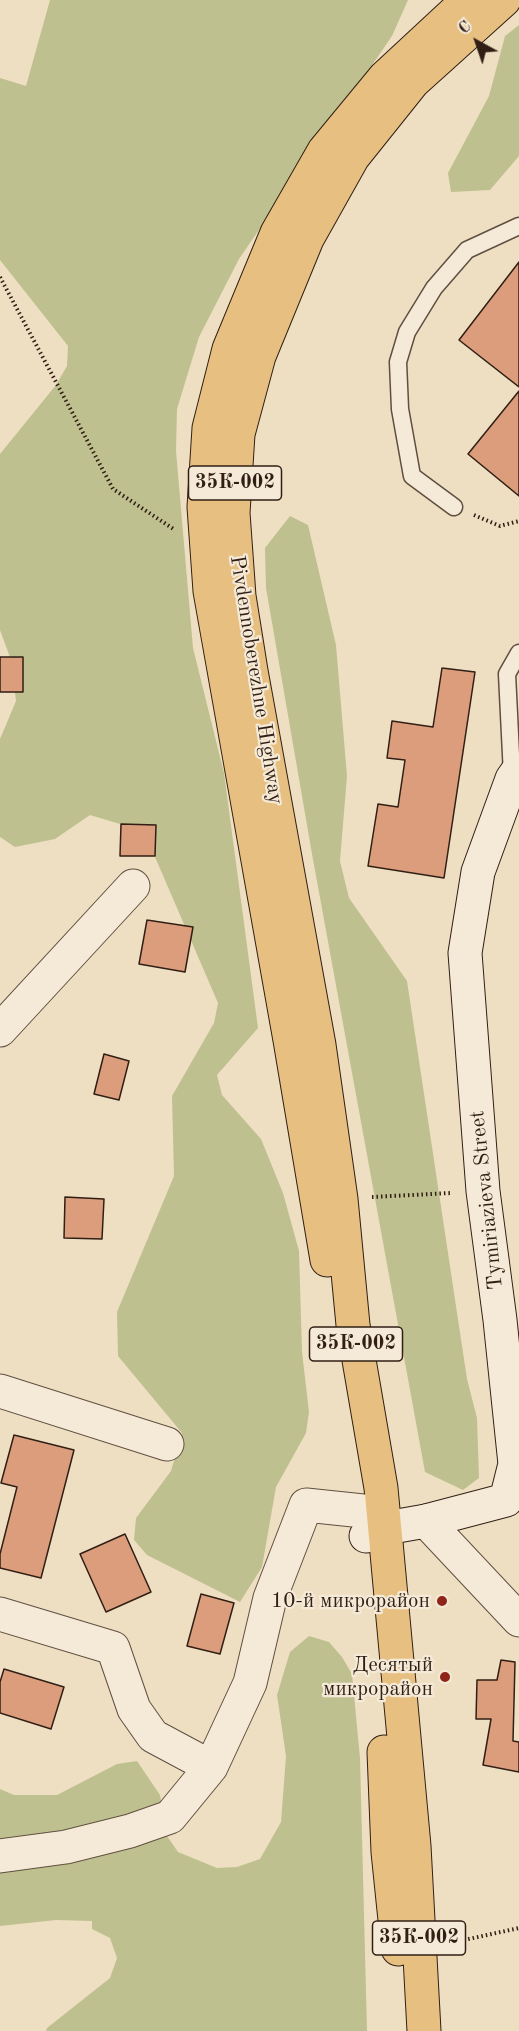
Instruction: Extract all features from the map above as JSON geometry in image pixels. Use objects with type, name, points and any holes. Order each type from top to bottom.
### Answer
[{"type":"highway","name":"Pivdennoberezhne Highway","points":[[374,1516],[222,666],[210,591],[204,507],[209,428],[229,350],[277,233],[324,151],[384,77],[468,0]]},
{"type":"highway","name":"35К-002","points":[[424,2031],[414,1846],[388,1563],[374,1516],[341,1199],[319,1045],[239,596],[233,513],[238,434],[259,356],[307,239],[353,157],[414,82],[504,0]]},
{"type":"highway","points":[[374,1516],[388,1852],[403,1994],[401,2031]]},
{"type":"street","name":"Tymiriazieva Street","points":[[426,1521],[506,1500],[515,1464],[500,1320],[483,1191],[465,953],[478,872],[516,774]]},
{"type":"street","points":[[0,1030],[134,886]]},
{"type":"street","points":[[0,1391],[168,1444]]},
{"type":"street","points":[[0,1856],[66,1847],[130,1831],[170,1817],[211,1767],[250,1683],[270,1598],[306,1505],[374,1516],[426,1521],[519,1620]]},
{"type":"street","points":[[388,1563],[426,1521]]},
{"type":"street","points":[[0,1614],[113,1648],[134,1709],[153,1736],[211,1767]]},
{"type":"lane","points":[[454,507],[412,476],[400,409],[398,363],[407,332],[434,288],[467,250],[519,226]]},
{"type":"lane","points":[[516,774],[507,674],[519,654]]},
{"type":"path","points":[[0,277],[113,489],[207,552]]},
{"type":"path","points":[[454,507],[500,526],[519,521]]},
{"type":"path","points":[[341,1199],[483,1191]]},
{"type":"path","points":[[455,1942],[519,1928]]},
{"type":"green space","points":[[50,0],[408,0],[392,36],[239,259],[199,337],[177,409],[176,451],[193,648],[224,773],[258,1028],[217,1075],[222,1095],[261,1139],[283,1193],[299,1251],[302,1352],[309,1412],[306,1433],[276,1487],[262,1567],[240,1602],[147,1555],[134,1540],[136,1518],[171,1471],[182,1433],[118,1356],[117,1312],[174,1176],[172,1096],[214,1023],[218,1003],[155,857],[130,827],[90,815],[55,839],[15,847],[0,837],[0,739],[16,701],[11,660],[0,630],[0,454],[56,385],[67,366],[68,346],[0,260],[0,78],[26,86]]},
{"type":"green space","points":[[519,25],[519,156],[490,190],[451,192],[448,173],[489,96],[505,36]]},
{"type":"green space","points":[[290,516],[308,525],[336,645],[347,776],[340,861],[349,898],[407,981],[467,1379],[477,1418],[479,1478],[463,1490],[425,1472],[312,854],[266,588],[265,548]]},
{"type":"green space","points":[[309,1636],[329,1642],[342,1657],[352,1674],[360,1758],[367,2031],[46,2031],[110,1978],[117,1958],[110,1938],[92,1929],[92,1921],[56,1920],[0,1926],[0,1789],[14,1795],[57,1795],[117,1764],[137,1761],[160,1795],[167,1836],[178,1852],[217,1868],[237,1867],[260,1859],[281,1822],[286,1756],[277,1695],[290,1652]]},
{"type":"building","points":[[519,262],[519,387],[459,340]]},
{"type":"building","points":[[519,391],[519,496],[468,454]]},
{"type":"building","points":[[0,657],[23,657],[23,692],[0,692]]},
{"type":"building","points":[[442,668],[475,672],[444,878],[368,866],[378,804],[398,807],[405,760],[387,758],[392,721],[433,727]]},
{"type":"building","points":[[121,824],[156,825],[155,856],[120,856]]},
{"type":"building","points":[[147,920],[193,927],[185,972],[139,964]]},
{"type":"building","points":[[104,1054],[129,1061],[119,1100],[94,1094]]},
{"type":"building","points":[[65,1197],[104,1199],[102,1239],[64,1238]]},
{"type":"building","points":[[14,1435],[74,1450],[41,1578],[0,1568],[0,1554],[17,1487],[1,1483]]},
{"type":"building","points":[[125,1534],[151,1592],[106,1612],[80,1554]]},
{"type":"building","points":[[201,1594],[234,1603],[220,1654],[187,1646]]},
{"type":"building","points":[[501,1660],[515,1662],[513,1741],[519,1742],[519,1772],[483,1765],[491,1719],[476,1719],[477,1680],[497,1680]]},
{"type":"building","points":[[4,1669],[64,1687],[51,1729],[0,1713],[0,1682]]},
{"type":"place","name":"10-й микрорайон","points":[[442,1601]]},
{"type":"place","name":"Десятый микрорайон","points":[[445,1677]]}]
